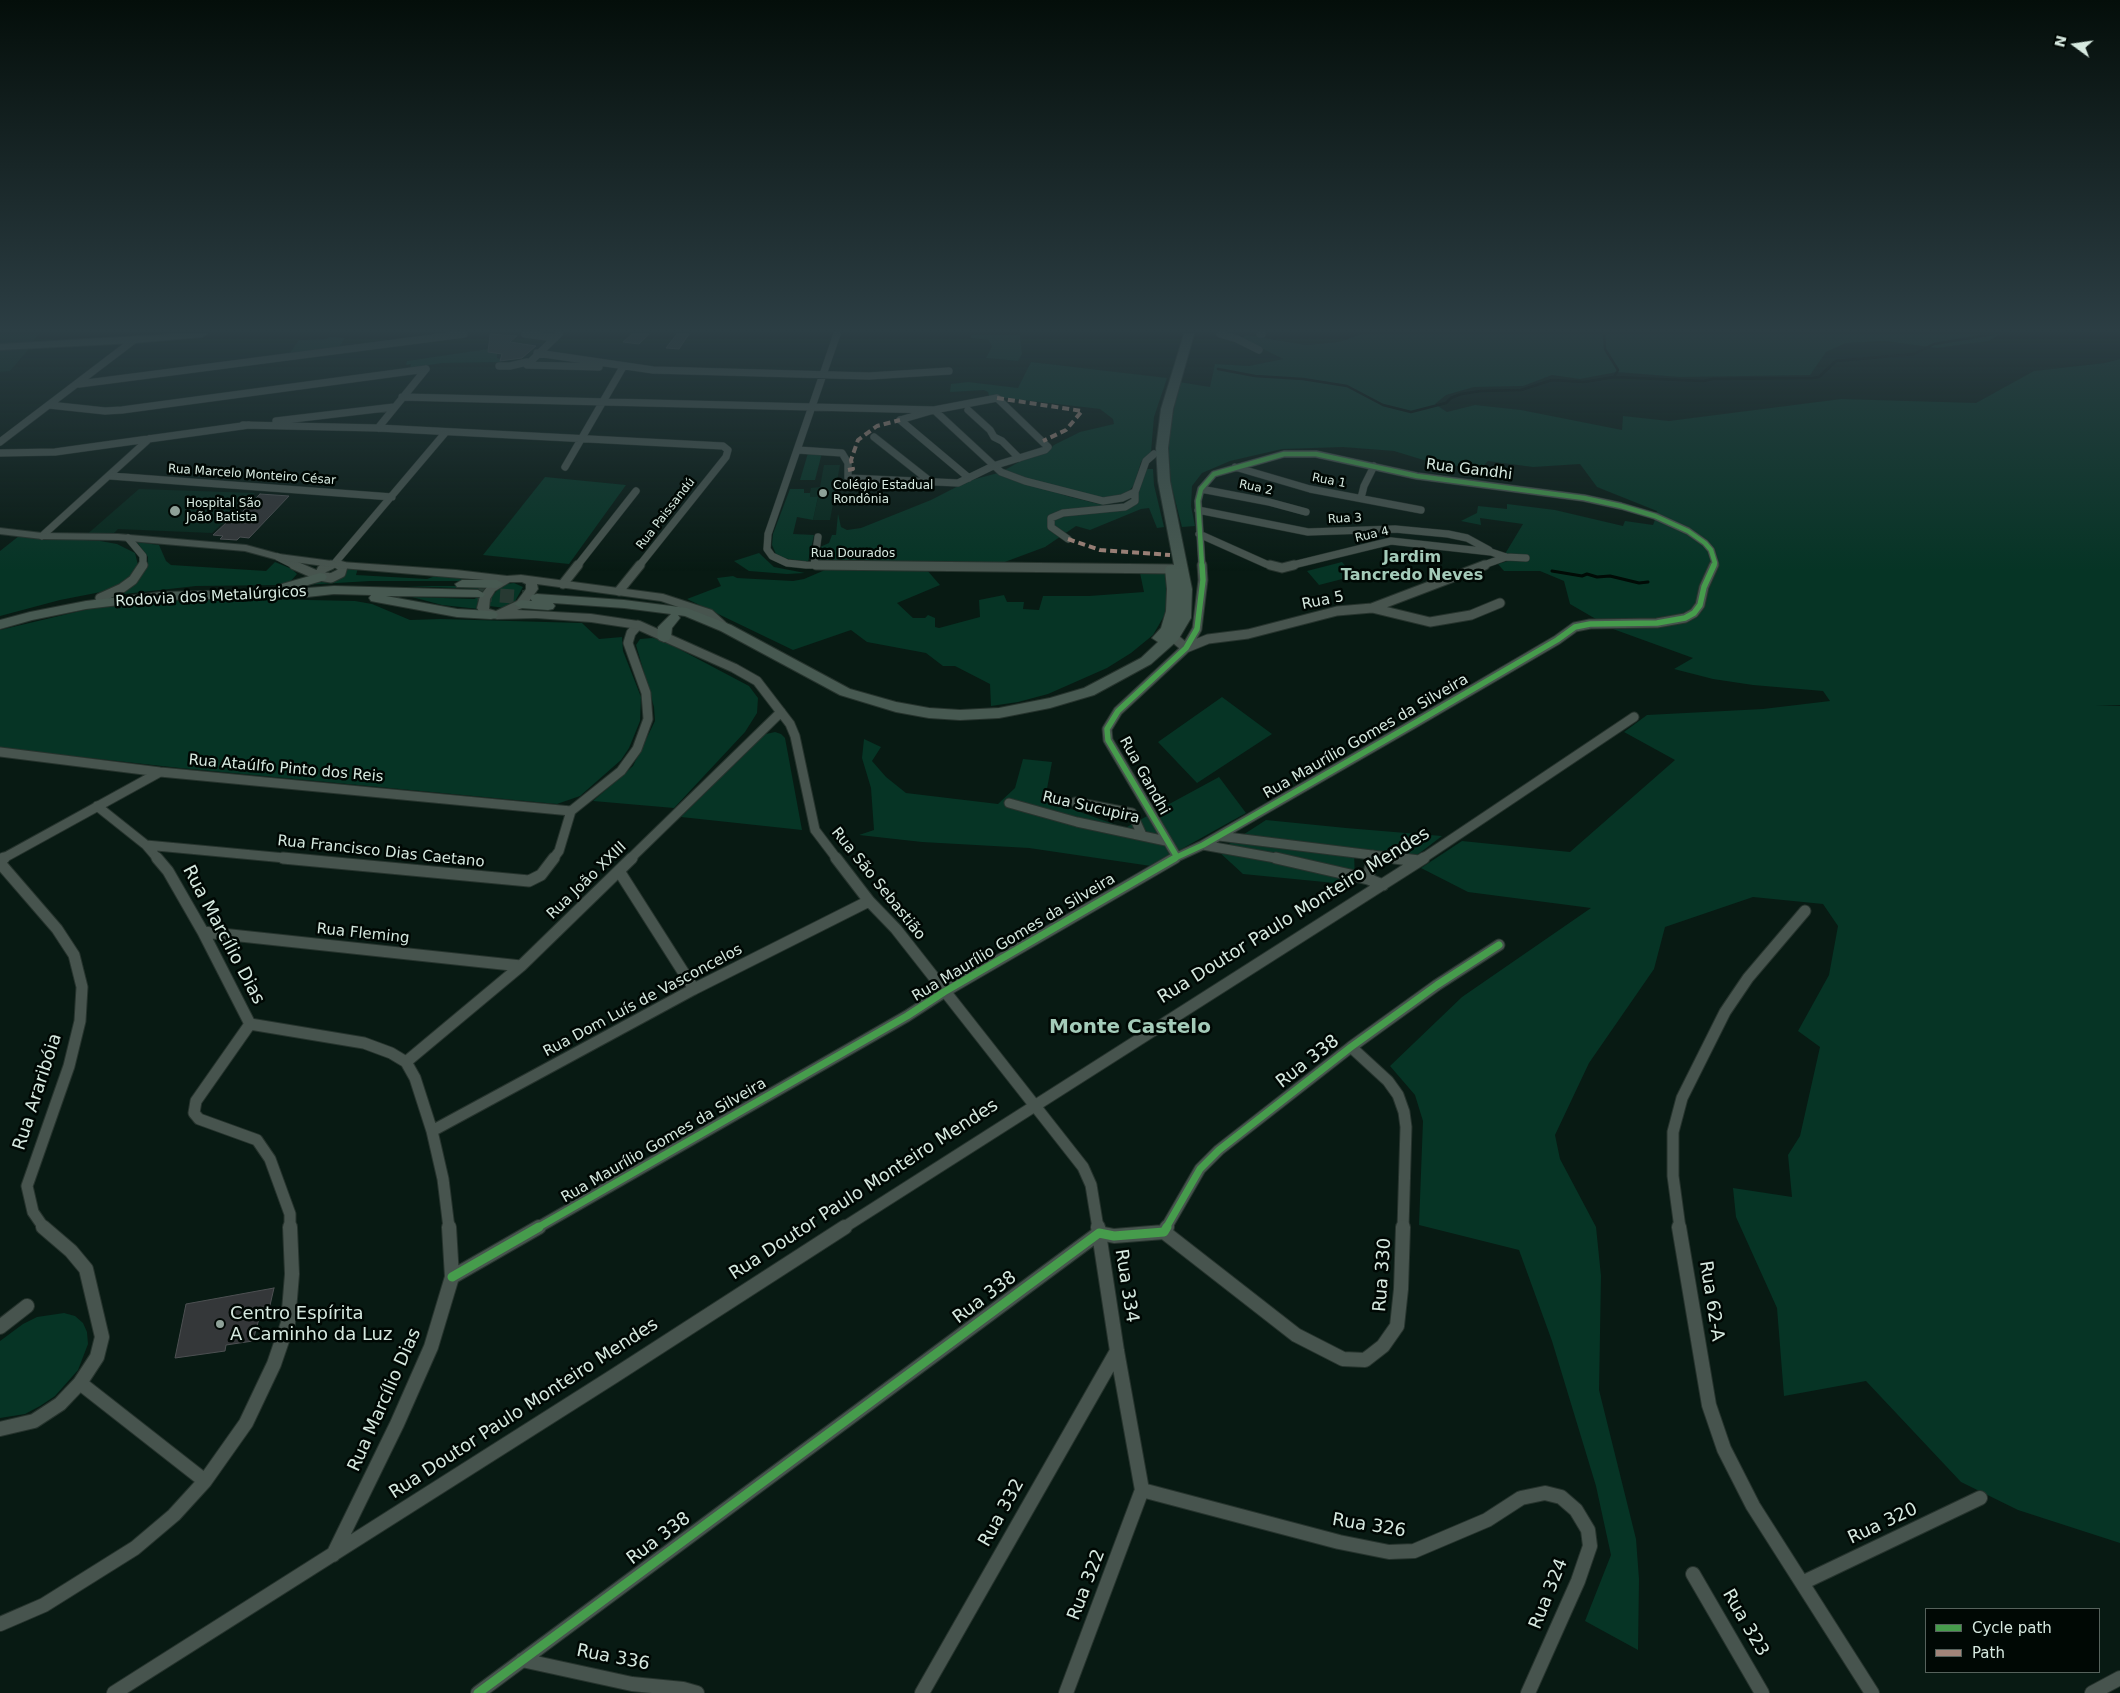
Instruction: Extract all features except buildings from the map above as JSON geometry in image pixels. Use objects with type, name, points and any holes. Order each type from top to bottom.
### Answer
[{"type":"main road","points":[[1050,703],[1128,662],[1160,637],[1167,628],[1173,611],[1174,589],[1154,454],[1154,435],[1158,413]]},
{"type":"main road","points":[[537,598],[624,604],[687,612],[726,628],[845,692],[896,708],[929,713],[980,715],[1009,712],[1089,692],[1146,661],[1173,637],[1184,618],[1186,599],[1176,534],[1164,481],[1163,437],[1166,413]]},
{"type":"main road","points":[[286,588],[300,577],[301,569]]},
{"type":"main road","points":[[286,588],[320,576]]},
{"type":"main road","points":[[308,590],[394,584],[502,582]]},
{"type":"main road","name":"Rodovia dos Metalúrgicos","points":[[0,621],[100,598],[176,590],[286,588],[308,590]]},
{"type":"main road","points":[[308,590],[361,596],[457,613],[494,615]]},
{"type":"main road","name":"Rodovia dos Metalúrgicos","points":[[0,625],[68,608],[142,598],[198,594],[308,590],[478,594]]},
{"type":"main road","points":[[519,605],[673,618],[726,628]]},
{"type":"main road","points":[[664,637],[665,627],[673,618]]},
{"type":"street","points":[[0,442],[38,413]]},
{"type":"street","points":[[0,454],[55,452],[243,425],[344,413]]},
{"type":"street","points":[[378,428],[389,413]]},
{"type":"street","points":[[565,467],[596,413]]},
{"type":"street","name":"Rua Dourados","points":[[811,413],[769,529],[766,545],[769,553],[781,561],[814,565],[1075,569],[1172,568]]},
{"type":"street","points":[[924,413],[900,420],[969,478]]},
{"type":"street","points":[[937,413],[993,466],[1020,479],[1096,500],[1116,499],[1135,492]]},
{"type":"street","points":[[971,413],[990,430],[994,437],[1002,441],[1019,458]]},
{"type":"street","points":[[798,450],[842,453],[848,463],[848,478],[958,483],[993,466],[1048,448],[1038,436],[1013,413]]},
{"type":"street","points":[[243,425],[378,428],[581,439]]},
{"type":"street","points":[[320,576],[319,573],[322,569],[335,565],[445,432]]},
{"type":"street","points":[[874,437],[932,482]]},
{"type":"street","points":[[42,536],[150,439]]},
{"type":"street","name":"Rua Paissandú","points":[[581,439],[709,444],[729,447],[724,460],[619,591]]},
{"type":"street","name":"Rua Gandhi","points":[[1176,858],[1108,740],[1108,729],[1118,711],[1186,648],[1197,629],[1202,597],[1202,561],[1198,510],[1201,488],[1214,474],[1284,454],[1296,453],[1326,456],[1417,476],[1584,498],[1622,506],[1655,516],[1688,531],[1706,543],[1711,550],[1715,563],[1704,586],[1700,605],[1694,613],[1685,618],[1657,623],[1590,624]]},
{"type":"street","points":[[1068,539],[1051,527],[1051,518],[1063,513],[1125,507],[1135,501],[1135,492],[1146,461],[1154,454]]},
{"type":"street","points":[[1361,498],[1364,486],[1374,466]]},
{"type":"street","name":"Rua 1","points":[[1234,467],[1310,490],[1421,510]]},
{"type":"street","name":"Rua Marcelo Monteiro César","points":[[111,476],[392,497]]},
{"type":"street","name":"Rua 2","points":[[1201,488],[1269,502],[1306,512]]},
{"type":"street","points":[[563,584],[636,491]]},
{"type":"street","name":"Rua 3","points":[[1198,510],[1308,532],[1395,529],[1448,534],[1474,541],[1492,552]]},
{"type":"street","points":[[0,531],[42,536],[128,538],[246,548],[278,557],[335,565],[456,573],[502,582],[526,579],[619,591],[688,605],[708,613],[726,628]]},
{"type":"street","name":"Rua 4","points":[[1199,534],[1266,564],[1282,568],[1384,541],[1492,552],[1506,557],[1526,558]]},
{"type":"street","points":[[814,565],[818,537]]},
{"type":"street","points":[[100,598],[122,588],[133,580],[142,569],[143,556],[128,538]]},
{"type":"street","points":[[278,557],[301,569],[326,578],[338,575],[344,568],[335,565]]},
{"type":"street","name":"Rua 5","points":[[1186,648],[1208,639],[1248,634],[1330,612],[1372,608],[1506,557]]},
{"type":"street","points":[[502,582],[488,592],[483,604],[485,612],[494,615],[519,605],[532,589],[531,582],[526,579]]},
{"type":"street","points":[[1372,608],[1430,622],[1471,615],[1500,603]]},
{"type":"street","name":"Rua São Sebastião","points":[[519,605],[536,614]]},
{"type":"street","name":"Rua São Sebastião","points":[[494,615],[536,614],[609,620],[638,625],[734,668],[757,681],[790,724],[795,736],[815,830],[869,901],[896,929],[944,992],[1035,1104]]},
{"type":"street","name":"Rua Maurílio Gomes da Silveira","points":[[452,1277],[898,1021],[944,992],[1176,858],[1219,836],[1518,663],[1575,627],[1590,624]]},
{"type":"street","points":[[571,811],[621,771],[637,749],[648,718],[646,693],[628,643],[630,633],[638,625]]},
{"type":"street","points":[[1173,637],[1186,648]]},
{"type":"street","name":"Rua João XXIII","points":[[406,1062],[521,966],[781,712]]},
{"type":"street","name":"Rua Doutor Paulo Monteiro Mendes","points":[[114,1693],[333,1555],[1035,1104],[1382,885],[1634,717]]},
{"type":"street","name":"Rua Ataúlfo Pinto dos Reis","points":[[0,752],[160,772],[571,811]]},
{"type":"street","points":[[0,862],[160,772]]},
{"type":"street","points":[[1075,802],[1132,813],[1142,835]]},
{"type":"street","name":"Rua Sucupira","points":[[1009,803],[1077,822],[1166,841]]},
{"type":"street","name":"Rua Marcílio Dias","points":[[98,806],[146,845],[168,871],[250,1024],[364,1043],[391,1053],[406,1062],[415,1078],[432,1131],[449,1221],[452,1277],[430,1347],[397,1424],[333,1555]]},
{"type":"street","name":"Rua Francisco Dias Caetano","points":[[146,845],[529,881],[541,875],[559,851],[571,811]]},
{"type":"street","points":[[1219,836],[1419,861]]},
{"type":"street","points":[[1203,845],[1272,857],[1368,879],[1382,885]]},
{"type":"street","points":[[1368,879],[1373,855]]},
{"type":"street","name":"Rua Araribóia","points":[[0,862],[57,928],[74,955],[82,987],[80,1021],[69,1066],[27,1186],[33,1212],[45,1230],[71,1251],[86,1269],[102,1337],[97,1358],[80,1383],[60,1404],[34,1422],[0,1429]]},
{"type":"street","points":[[619,872],[694,989]]},
{"type":"street","name":"Rua Dom Luís de Vasconcelos","points":[[432,1131],[694,989],[869,901]]},
{"type":"street","name":"Rua 62-A","points":[[1805,911],[1748,978],[1725,1012],[1682,1098],[1673,1132],[1677,1213],[1709,1405],[1724,1449],[1753,1506],[1872,1693]]},
{"type":"street","name":"Rua Fleming","points":[[202,932],[521,966]]},
{"type":"street","name":"Rua 338","points":[[1164,1232],[1200,1169],[1219,1150],[1351,1047],[1437,985],[1499,945]]},
{"type":"street","points":[[0,1624],[44,1605],[135,1548],[174,1515],[205,1481],[246,1423],[274,1364],[288,1323],[292,1274],[290,1214],[270,1159],[257,1140],[199,1119],[194,1113],[196,1101],[250,1024]]},
{"type":"street","name":"Rua 330","points":[[1164,1232],[1226,1278],[1296,1335],[1342,1359],[1365,1360],[1383,1346],[1396,1326],[1402,1289],[1406,1127],[1404,1112],[1398,1095],[1388,1081],[1351,1047]]},
{"type":"street","name":"Rua 334","points":[[1035,1104],[1082,1167],[1091,1185],[1117,1352],[1142,1490]]},
{"type":"street","points":[[1099,1233],[1114,1236],[1164,1232]]},
{"type":"street","name":"Rua 338","points":[[478,1693],[1099,1233]]},
{"type":"street","points":[[0,1327],[26,1306]]},
{"type":"street","name":"Rua 332","points":[[922,1693],[1117,1352]]},
{"type":"street","points":[[80,1383],[205,1481]]},
{"type":"street","name":"Rua 326","points":[[1142,1490],[1339,1542],[1389,1552],[1414,1552],[1437,1540],[1487,1520],[1521,1498],[1545,1493],[1561,1497],[1576,1510]]},
{"type":"street","name":"Rua 322","points":[[1066,1693],[1142,1490]]},
{"type":"street","name":"Rua 320","points":[[1802,1583],[1980,1498]]},
{"type":"street","name":"Rua 324","points":[[1528,1693],[1568,1604],[1590,1546],[1588,1530],[1576,1510]]},
{"type":"street","name":"Rua 323","points":[[1693,1574],[1762,1693]]},
{"type":"street","name":"Rua 336","points":[[522,1660],[632,1684],[683,1689],[697,1693]]},
{"type":"street","points":[[2092,1693],[2120,1678]]},
{"type":"shaded area","points":[[1105,413],[1155,413],[1151,452],[1141,462],[1134,485],[1122,495],[1104,498],[1024,479],[1003,471],[1026,458],[1048,451],[1054,445],[1080,432],[1114,424],[1113,419]]},
{"type":"shaded area","points":[[1173,413],[1536,413],[1622,430],[1623,416],[1669,421],[1731,413],[2120,413],[2120,705],[2096,706],[2120,706],[2120,1543],[2018,1510],[1961,1482],[1866,1381],[1784,1396],[1777,1308],[1736,1217],[1733,1188],[1792,1197],[1788,1155],[1800,1136],[1820,1047],[1798,1031],[1829,975],[1838,926],[1823,904],[1753,897],[1665,927],[1654,969],[1589,1063],[1555,1135],[1560,1159],[1596,1227],[1601,1276],[1599,1390],[1636,1539],[1639,1579],[1638,1650],[1585,1621],[1611,1555],[1596,1486],[1552,1341],[1519,1250],[1419,1225],[1423,1121],[1415,1095],[1390,1066],[1462,997],[1591,908],[1468,892],[1421,868],[1462,841],[1570,852],[1675,760],[1624,732],[1647,715],[1763,709],[1830,701],[1823,691],[1753,685],[1713,679],[1674,669],[1693,658],[1613,629],[1570,604],[1564,581],[1540,571],[1504,571],[1498,564],[1508,561],[1505,554],[1523,524],[1480,518],[1481,525],[1461,521],[1477,513],[1478,506],[1507,509],[1507,504],[1555,510],[1623,526],[1625,521],[1653,525],[1655,520],[1658,520],[1657,511],[1597,487],[1580,464],[1533,467],[1488,461],[1482,467],[1440,465],[1394,451],[1343,447],[1282,449],[1230,461],[1202,473],[1192,486],[1191,506],[1195,526],[1182,527],[1171,484],[1168,441]]},
{"type":"shaded area","points":[[808,453],[822,453],[815,480],[800,480]]},
{"type":"shaded area","name":"Colégio Estadual Rondônia","points":[[824,465],[840,465],[830,520],[813,520],[818,497],[809,497],[811,488],[820,487]]},
{"type":"shaded area","points":[[1146,469],[1153,469],[1154,485],[1164,527],[1157,528],[1149,508],[1141,509],[1090,530],[1076,526],[1045,547],[1002,563],[817,563],[820,547],[829,543],[832,535],[836,535],[838,514],[841,527],[847,530],[861,528],[931,500],[968,481],[998,473],[1067,496],[1099,504],[1127,503],[1138,494]]},
{"type":"shaded area","points":[[545,477],[626,485],[569,564],[483,555]]},
{"type":"shaded area","name":"Hospital São João Batista","points":[[139,489],[255,493],[212,533],[118,529],[111,536],[84,537]]},
{"type":"shaded area","points":[[790,489],[804,489],[804,493],[810,493],[810,497],[818,497],[813,520],[797,517],[793,534],[814,535],[808,562],[782,558],[776,554],[772,545],[773,534]]},
{"type":"shaded area","points":[[19,536],[100,541],[117,544],[135,553],[138,565],[127,581],[106,591],[60,600],[0,616],[0,551]]},
{"type":"shaded area","points":[[137,542],[159,545],[166,561],[171,565],[266,571],[275,562],[292,569],[297,574],[290,582],[282,585],[196,586],[115,595],[136,580],[147,568],[148,557]]},
{"type":"shaded area","points":[[759,553],[774,567],[805,573],[787,574],[749,571],[734,561]]},
{"type":"shaded area","points":[[1342,562],[1354,576],[1319,585],[1307,571]]},
{"type":"shaded area","points":[[347,568],[358,568],[356,575],[427,579],[438,575],[492,581],[370,581],[303,585]]},
{"type":"shaded area","points":[[926,569],[940,585],[897,603],[913,618],[925,618],[928,615],[935,618],[935,627],[939,628],[980,617],[979,600],[1004,595],[1007,602],[1024,602],[1023,609],[1039,610],[1043,596],[1089,596],[1144,592],[1140,573],[1166,572],[1167,606],[1164,616],[1153,635],[1131,653],[1107,668],[1048,694],[1018,702],[991,706],[990,684],[955,666],[943,666],[926,653],[867,642],[851,630],[793,650],[687,599],[721,586],[717,578],[733,576],[737,578],[793,581],[804,579],[825,570]]},
{"type":"shaded area","points":[[514,583],[523,587],[514,603],[505,608],[489,606],[489,600],[499,588],[505,584]]},
{"type":"shaded area","points":[[406,586],[489,586],[479,609],[442,605],[412,597],[475,599],[481,589]]},
{"type":"shaded area","points":[[170,599],[355,601],[372,604],[410,620],[440,619],[582,623],[599,639],[622,637],[623,651],[641,697],[640,721],[629,748],[621,760],[580,796],[557,804],[180,768],[0,748],[0,630],[97,607]]},
{"type":"shaded area","points":[[640,639],[660,639],[749,686],[758,698],[757,713],[745,732],[674,808],[593,801],[633,766],[655,721],[654,707],[636,645]]},
{"type":"shaded area","points":[[1222,697],[1272,734],[1197,783],[1158,742]]},
{"type":"shaded area","points":[[775,732],[785,738],[802,830],[681,817],[754,743],[766,734]]},
{"type":"shaded area","points":[[864,739],[881,747],[872,761],[886,777],[906,793],[998,804],[1015,788],[1023,759],[1052,762],[1046,794],[1060,805],[1125,828],[1219,777],[1246,813],[1151,866],[1029,848],[922,842],[859,835],[874,830],[871,788],[862,758]]},
{"type":"shaded area","points":[[1266,820],[1442,836],[1413,858],[1354,849],[1355,885],[1243,874],[1218,851]]},
{"type":"shaded area","points":[[64,1313],[75,1316],[83,1323],[87,1332],[88,1344],[78,1370],[55,1396],[40,1406],[25,1414],[0,1418],[0,1341],[23,1324],[37,1317]]},
{"type":"waterway","points":[[1552,571],[1582,576],[1587,574],[1597,577],[1610,576],[1639,583],[1648,582]]},
{"type":"tunnel","points":[[478,594],[537,598]]},
{"type":"marked path","points":[[1043,441],[1066,430],[1080,413]]},
{"type":"marked path","points":[[848,470],[853,469],[851,460],[858,440],[877,426],[900,420]]},
{"type":"marked path","points":[[1068,539],[1100,550],[1170,555]]},
{"type":"cycle path","points":[[452,1277],[907,1016],[944,992],[1177,857],[1203,845],[1415,723],[1557,640],[1575,627],[1590,624],[1657,623],[1685,618],[1694,613],[1700,605],[1704,587],[1715,563],[1711,550],[1705,543],[1688,531],[1655,516],[1621,506],[1584,498],[1417,476],[1316,454],[1284,454],[1214,474],[1201,489],[1198,501],[1203,580],[1197,629],[1186,648],[1118,711],[1107,729],[1108,740],[1177,857]]},
{"type":"cycle path","points":[[478,1693],[1099,1233],[1114,1236],[1164,1232],[1200,1169],[1219,1150],[1351,1047],[1437,985],[1499,945]]},
{"type":"place","name":"Colégio Estadual Rondônia","points":[[823,493]]},
{"type":"place","name":"Hospital São João Batista","points":[[175,511]]},
{"type":"place","name":"Centro Espírita A Caminho da Luz","points":[[220,1324]]},
{"type":"district","name":"Jardim Tancredo Neves","points":[[1412,567]]},
{"type":"district","name":"Monte Castelo","points":[[1130,1028]]}]
